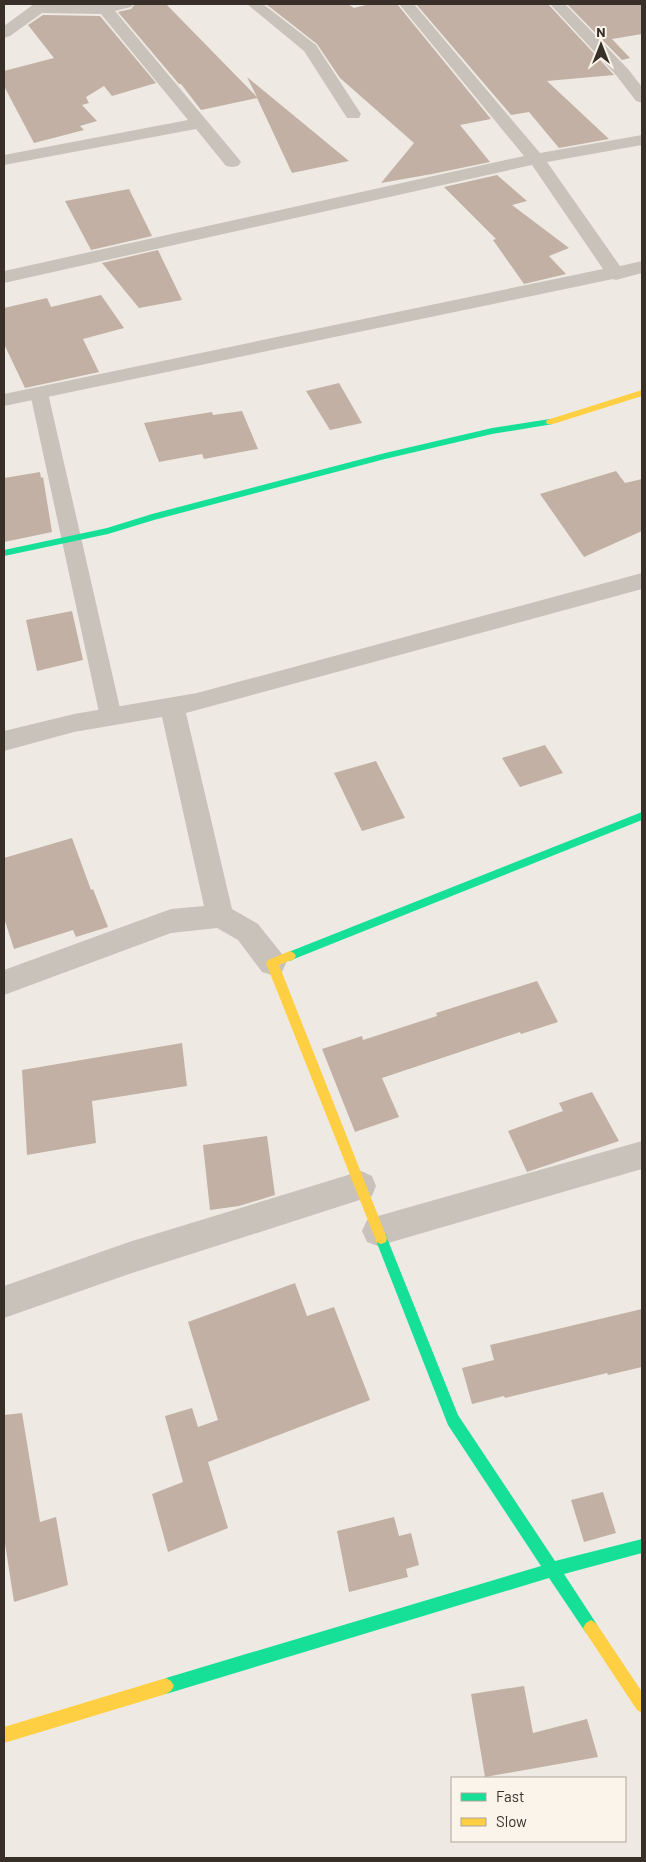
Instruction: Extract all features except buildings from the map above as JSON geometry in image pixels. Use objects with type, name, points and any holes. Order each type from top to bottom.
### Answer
[{"type":"street","points":[[4,33],[41,6],[105,9],[126,4]]},
{"type":"street","points":[[254,4],[310,48],[353,114]]},
{"type":"street","points":[[406,4],[536,159],[616,274]]},
{"type":"street","points":[[557,4],[622,72],[642,98]]},
{"type":"street","points":[[105,9],[232,162]]},
{"type":"street","points":[[4,160],[200,124]]},
{"type":"street","points":[[4,277],[536,159],[642,140]]},
{"type":"street","points":[[4,400],[616,274],[642,267]]},
{"type":"street","points":[[4,553],[108,531],[152,517],[385,456],[492,431],[560,420],[642,393]]},
{"type":"street","points":[[4,741],[74,723],[197,702],[393,647],[642,581]]},
{"type":"street","points":[[172,706],[220,916]]},
{"type":"street","points":[[272,964],[642,816]]},
{"type":"street","points":[[4,983],[48,965],[171,921],[220,916],[248,932],[272,964],[453,1420],[642,1705]]},
{"type":"street","points":[[378,1231],[642,1156]]},
{"type":"street","points":[[4,1302],[129,1258],[361,1186]]},
{"type":"street","points":[[4,1735],[551,1570],[642,1546]]},
{"type":"lane","points":[[39,393],[111,716]]},
{"type":"traffic: fast","points":[[4,553],[108,531],[152,517],[385,456],[492,431],[550,422]]},
{"type":"traffic: fast","points":[[290,956],[642,816]]},
{"type":"traffic: fast","points":[[381,1238],[453,1420],[591,1628]]},
{"type":"traffic: fast","points":[[166,1686],[551,1570],[642,1546]]},
{"type":"traffic: slow","points":[[550,422],[642,393]]},
{"type":"traffic: slow","points":[[290,956],[272,963],[381,1238]]},
{"type":"traffic: slow","points":[[591,1628],[642,1705]]},
{"type":"traffic: slow","points":[[4,1735],[166,1686]]}]
